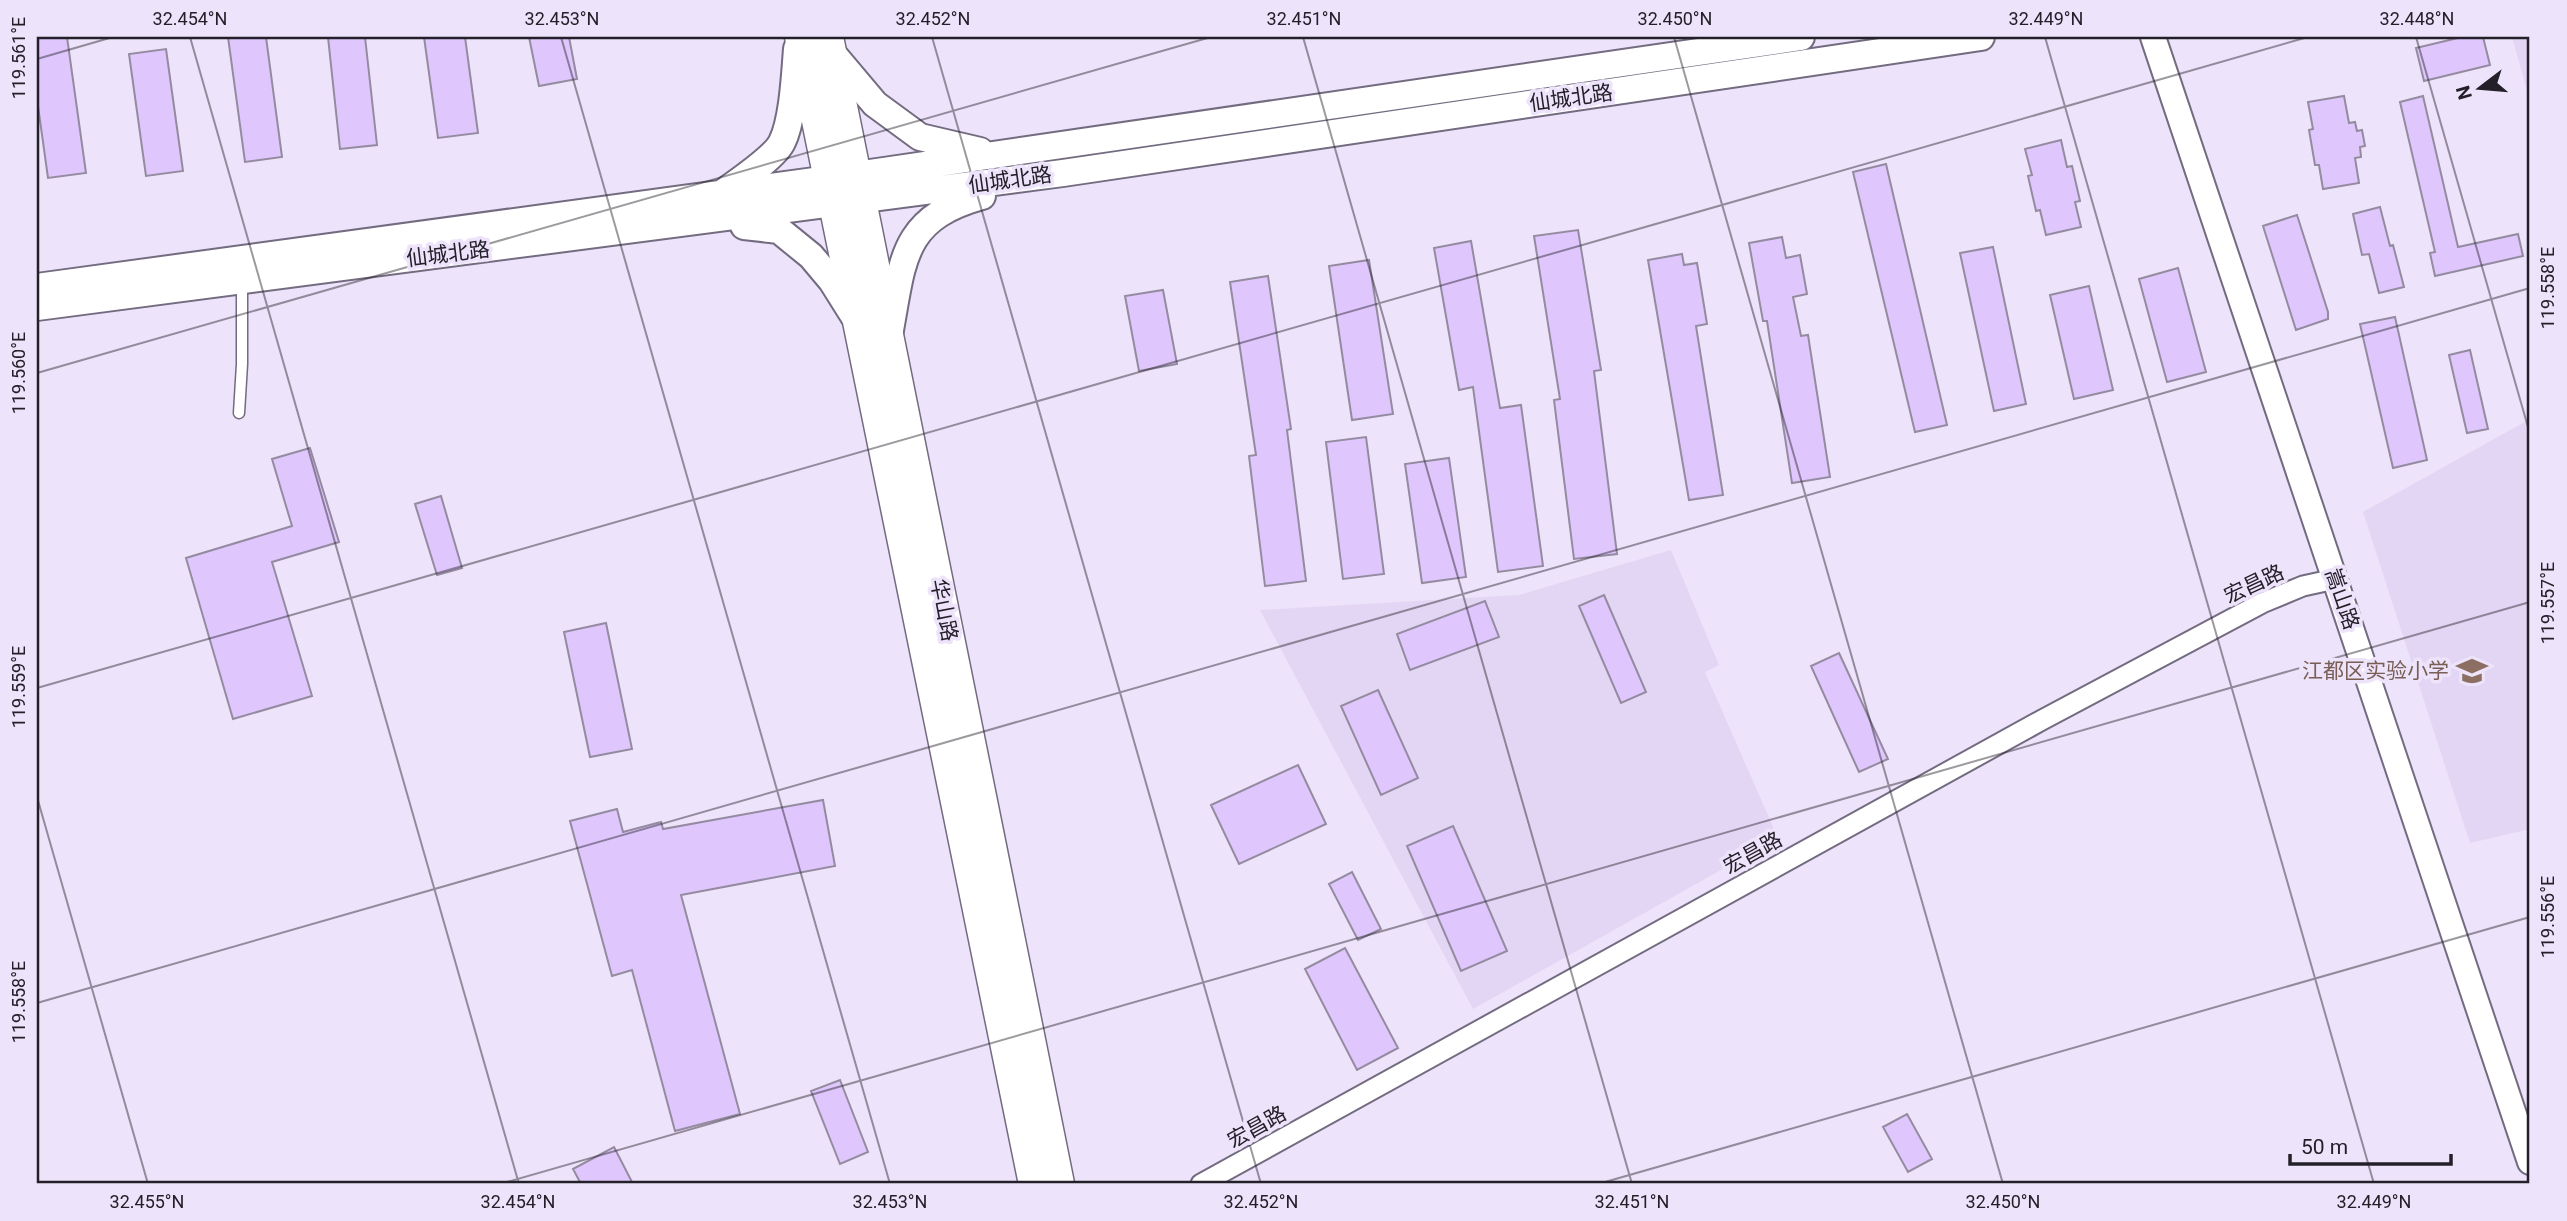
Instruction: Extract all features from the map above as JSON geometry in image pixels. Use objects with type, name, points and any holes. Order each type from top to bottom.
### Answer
[{"type":"main road","points":[[799,37],[845,190],[859,324],[1034,1184]]},
{"type":"main road","points":[[722,194],[755,169],[782,143],[793,99],[799,37]]},
{"type":"main road","name":"仙城北路","points":[[37,307],[708,221],[995,155],[1801,37]]},
{"type":"main road","name":"仙城北路","points":[[37,287],[722,194],[845,190],[1063,173],[1981,37]]},
{"type":"main road","points":[[830,45],[875,104],[920,137],[995,155]]},
{"type":"main road","name":"华山路","points":[[830,45],[845,190],[889,335],[1059,1184]]},
{"type":"main road","points":[[889,335],[902,262],[922,226],[954,204],[1063,173]]},
{"type":"main road","points":[[708,221],[779,230],[811,256],[832,281],[859,324]]},
{"type":"street","name":"嵩山路","points":[[2153,37],[2530,1162]]},
{"type":"street","name":"宏昌路","points":[[1201,1184],[2042,720],[2262,603],[2303,586],[2335,579]]},
{"type":"lane","points":[[239,413],[242,281]]},
{"type":"shaded area","points":[[2512,37],[2530,37],[2530,101]]},
{"type":"shaded area","name":"江都区实验小学","points":[[2530,419],[2530,829],[2470,843],[2363,512]]},
{"type":"shaded area","points":[[1671,550],[1719,665],[1705,672],[1778,838],[1473,1009],[1260,610],[1519,595]]},
{"type":"building","points":[[37,37],[67,37],[86,173],[48,178],[37,99]]},
{"type":"building","points":[[228,37],[266,37],[282,157],[245,162]]},
{"type":"building","points":[[328,37],[365,37],[377,145],[340,149]]},
{"type":"building","points":[[424,37],[465,37],[478,133],[438,138]]},
{"type":"building","points":[[529,37],[569,37],[577,79],[539,86]]},
{"type":"building","points":[[2462,37],[2483,37],[2490,65],[2424,81],[2416,48]]},
{"type":"building","points":[[166,49],[183,171],[146,176],[129,54]]},
{"type":"building","points":[[2344,96],[2349,123],[2355,122],[2357,131],[2362,130],[2365,146],[2360,147],[2361,157],[2355,158],[2359,183],[2323,189],[2319,165],[2315,165],[2308,102]]},
{"type":"building","points":[[2423,96],[2458,247],[2518,234],[2523,256],[2435,276],[2430,253],[2435,252],[2400,102]]},
{"type":"building","points":[[2061,140],[2067,167],[2072,166],[2080,201],[2075,202],[2081,227],[2046,235],[2040,210],[2036,211],[2028,176],[2032,175],[2025,149]]},
{"type":"building","points":[[1886,164],[1947,425],[1915,432],[1853,172]]},
{"type":"building","points":[[2380,207],[2404,287],[2379,293],[2369,254],[2362,255],[2353,214]]},
{"type":"building","points":[[2297,215],[2328,319],[2296,330],[2263,226]]},
{"type":"building","points":[[1578,230],[1601,370],[1594,371],[1617,554],[1574,559],[1554,400],[1560,399],[1534,236]]},
{"type":"building","points":[[1782,237],[1786,258],[1800,255],[1807,294],[1793,297],[1801,336],[1808,335],[1830,477],[1792,483],[1767,321],[1763,321],[1749,243]]},
{"type":"building","points":[[1471,241],[1500,408],[1521,405],[1543,566],[1498,572],[1473,387],[1459,390],[1434,248]]},
{"type":"building","points":[[1993,247],[2026,404],[1994,411],[1960,253]]},
{"type":"building","points":[[1682,254],[1684,265],[1697,263],[1707,324],[1696,326],[1723,495],[1689,500],[1648,260]]},
{"type":"building","points":[[1369,260],[1393,414],[1352,420],[1329,266]]},
{"type":"building","points":[[2178,268],[2206,372],[2167,382],[2139,279]]},
{"type":"building","points":[[1268,276],[1291,429],[1287,430],[1306,581],[1265,586],[1249,456],[1256,455],[1230,282]]},
{"type":"building","points":[[2089,286],[2113,390],[2074,399],[2050,295]]},
{"type":"building","points":[[1163,290],[1177,364],[1139,371],[1125,296]]},
{"type":"building","points":[[2395,317],[2427,460],[2393,468],[2360,324]]},
{"type":"building","points":[[2470,350],[2488,429],[2467,433],[2449,355]]},
{"type":"building","points":[[1366,437],[1384,574],[1343,579],[1326,442]]},
{"type":"building","points":[[310,448],[339,542],[272,562],[312,696],[233,719],[186,558],[292,526],[272,459]]},
{"type":"building","points":[[1449,458],[1466,577],[1422,583],[1405,464]]},
{"type":"building","points":[[441,496],[462,568],[437,575],[415,504]]},
{"type":"building","points":[[1604,595],[1646,692],[1621,703],[1579,606]]},
{"type":"building","points":[[1485,601],[1499,637],[1410,670],[1397,634]]},
{"type":"building","points":[[606,623],[632,749],[590,757],[564,632]]},
{"type":"building","points":[[1839,653],[1888,759],[1859,772],[1811,666]]},
{"type":"building","points":[[1378,690],[1418,778],[1381,795],[1341,706]]},
{"type":"building","points":[[1298,765],[1326,824],[1239,864],[1211,805]]},
{"type":"building","points":[[823,800],[835,866],[681,895],[740,1114],[675,1131],[632,970],[612,976],[570,821],[617,809],[623,832],[661,822],[663,829]]},
{"type":"building","points":[[1453,826],[1507,951],[1461,971],[1407,846]]},
{"type":"building","points":[[1352,872],[1381,929],[1358,940],[1329,884]]},
{"type":"building","points":[[1345,948],[1398,1048],[1357,1070],[1305,969]]},
{"type":"building","points":[[840,1080],[868,1152],[840,1164],[811,1091]]},
{"type":"building","points":[[1907,1114],[1932,1159],[1908,1172],[1883,1127]]},
{"type":"building","points":[[614,1147],[633,1184],[581,1184],[573,1169]]},
{"type":"place","name":"江都区实验小学","points":[[2472,671]]}]
